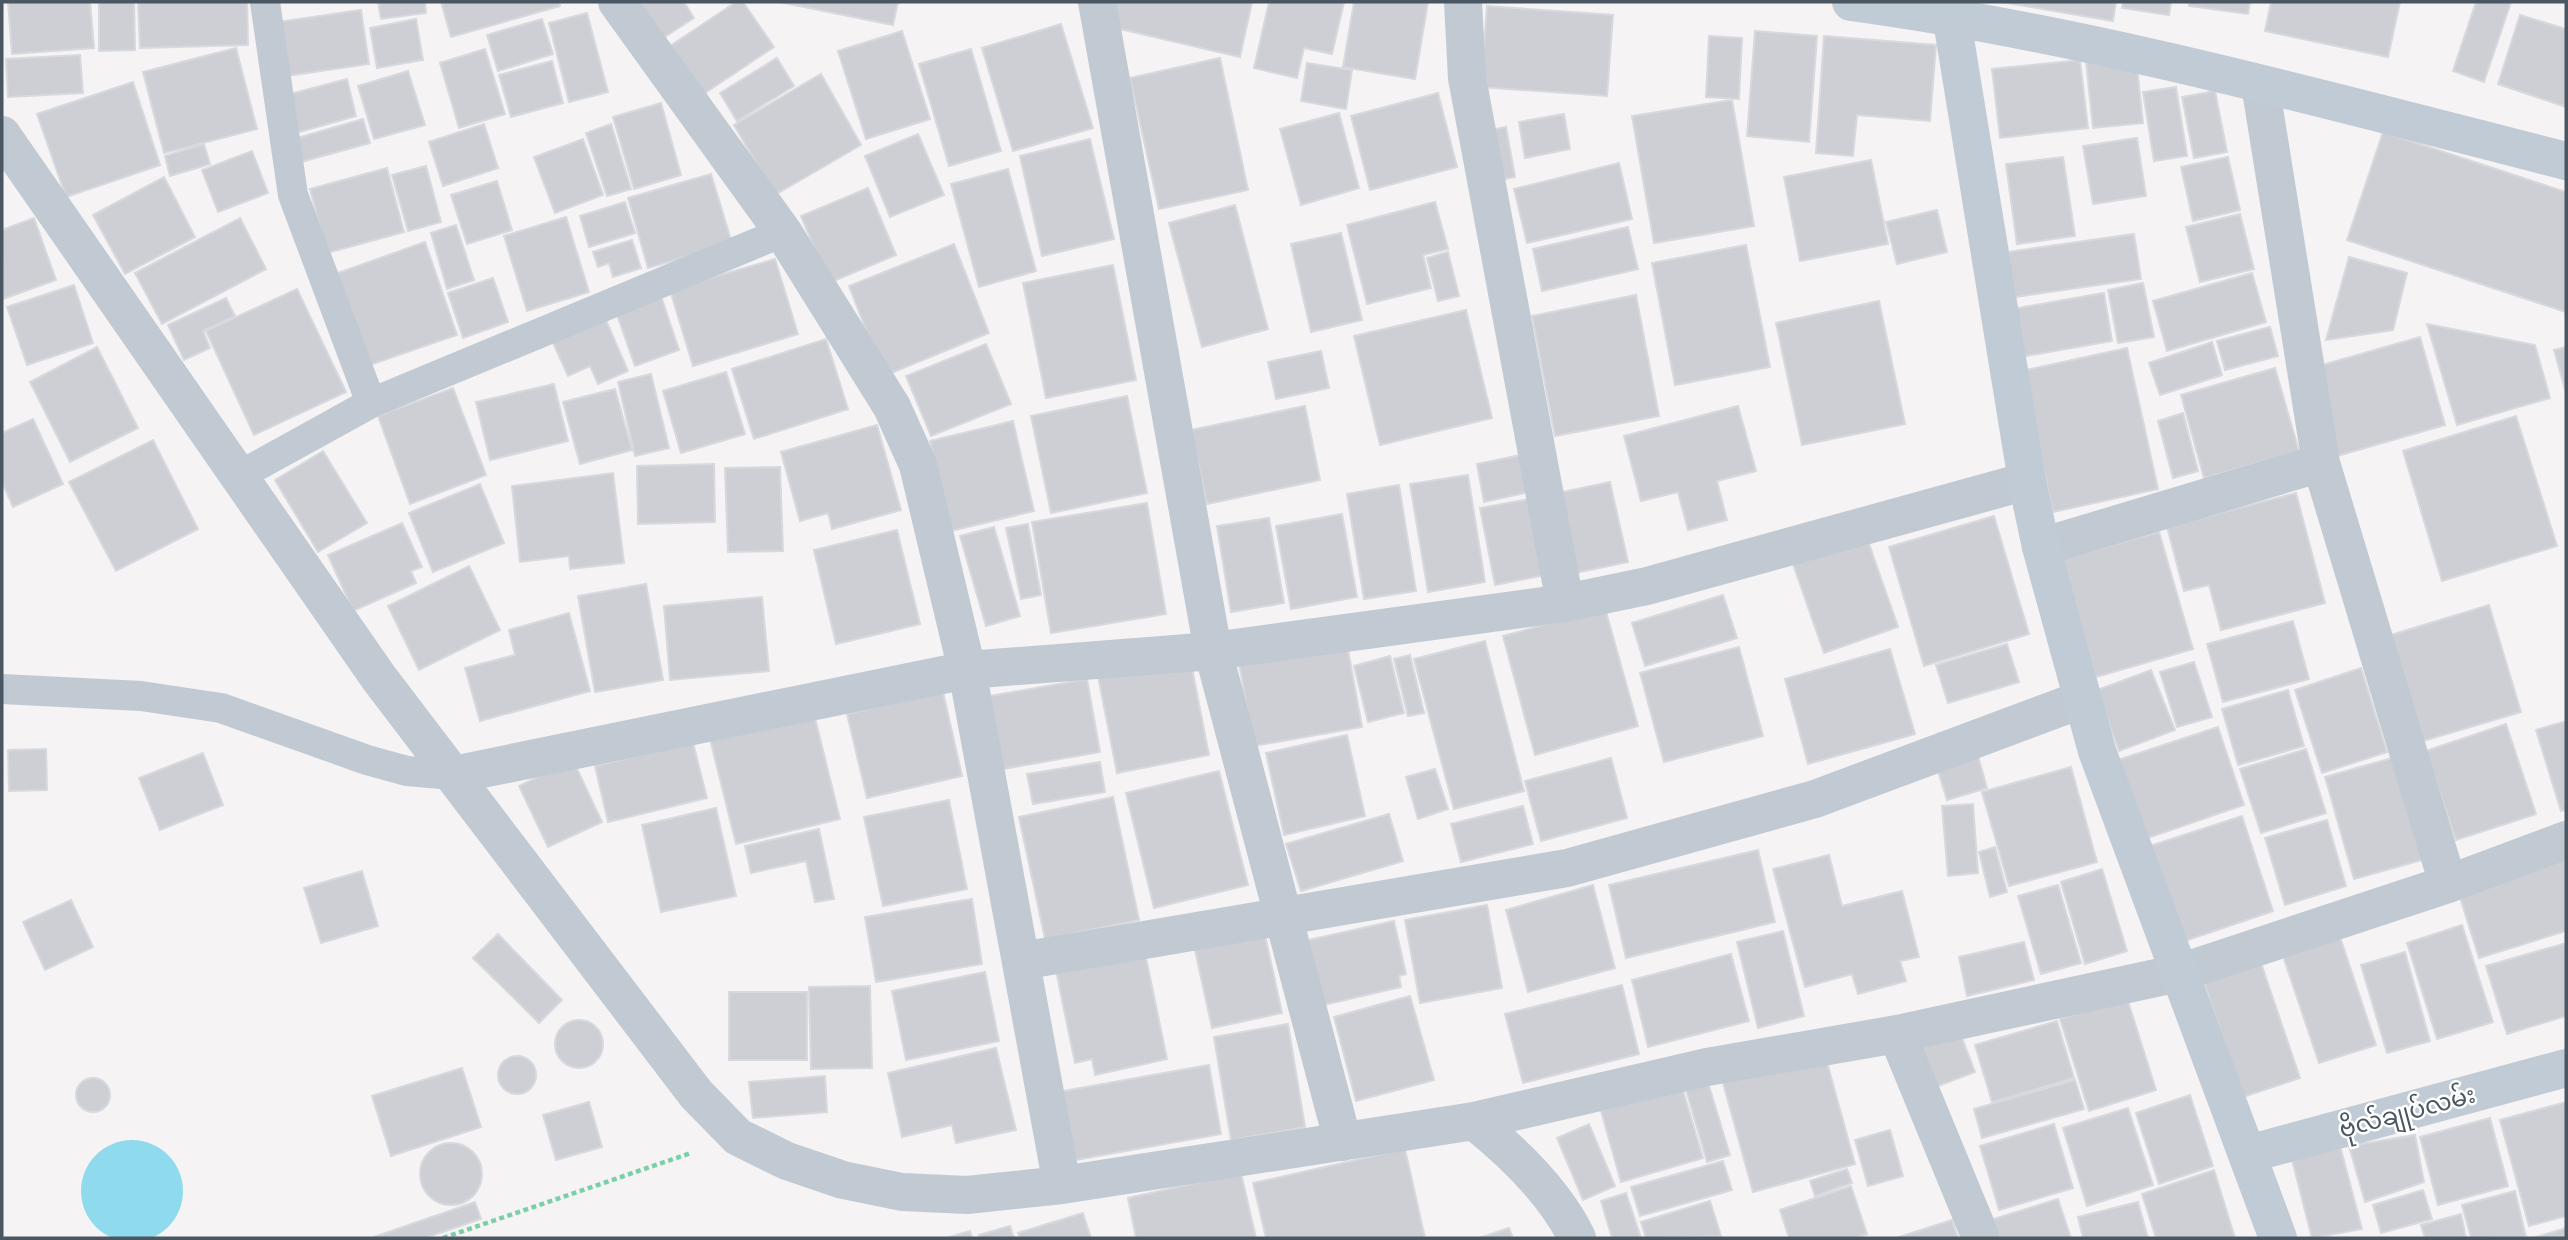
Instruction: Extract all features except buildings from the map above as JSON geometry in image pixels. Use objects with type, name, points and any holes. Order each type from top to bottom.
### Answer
[{"type":"main road","points":[[1851,2],[1950,9],[2566,161]]},
{"type":"main road","points":[[1950,9],[2027,481],[2041,547],[2097,751],[2278,1238]]},
{"type":"main road","name":"ဗိုလ်‌ချုပ်‌လမ်း","points":[[2248,1154],[2566,1068]]},
{"type":"street","points":[[617,2],[783,232],[892,407],[918,465],[967,670],[1062,1185]]},
{"type":"street","points":[[1097,2],[1213,651],[1343,1142]]},
{"type":"street","points":[[1464,2],[1467,78],[1565,603]]},
{"type":"street","points":[[2260,84],[2321,463],[2448,884]]},
{"type":"street","points":[[2,135],[379,678],[696,1094],[738,1137],[787,1161],[843,1180],[902,1192],[967,1195],[1062,1185],[1474,1121],[1707,1068],[1897,1034],[2179,973],[2448,884],[2566,840]]},
{"type":"street","points":[[2041,547],[2321,463]]},
{"type":"street","points":[[453,775],[967,670],[1213,651],[1565,603],[1647,586],[2027,481]]},
{"type":"street","points":[[1021,961],[1580,864],[1815,799],[2083,699]]},
{"type":"street","points":[[1897,1034],[1981,1238]]},
{"type":"street","points":[[1474,1121],[1508,1149],[1539,1183],[1577,1238]]},
{"type":"lane","points":[[265,2],[293,195],[371,403]]},
{"type":"lane","points":[[239,477],[371,403],[783,232]]},
{"type":"lane","points":[[2,689],[141,696],[221,708],[367,760],[407,771],[453,775]]},
{"type":"path","points":[[443,1238],[738,1137]]},
{"type":"water","points":[[132,1140],[152,1144],[168,1155],[179,1171],[183,1191],[179,1211],[168,1227],[152,1238],[132,1242],[112,1238],[96,1227],[85,1211],[81,1191],[85,1171],[96,1155],[112,1144]]}]
